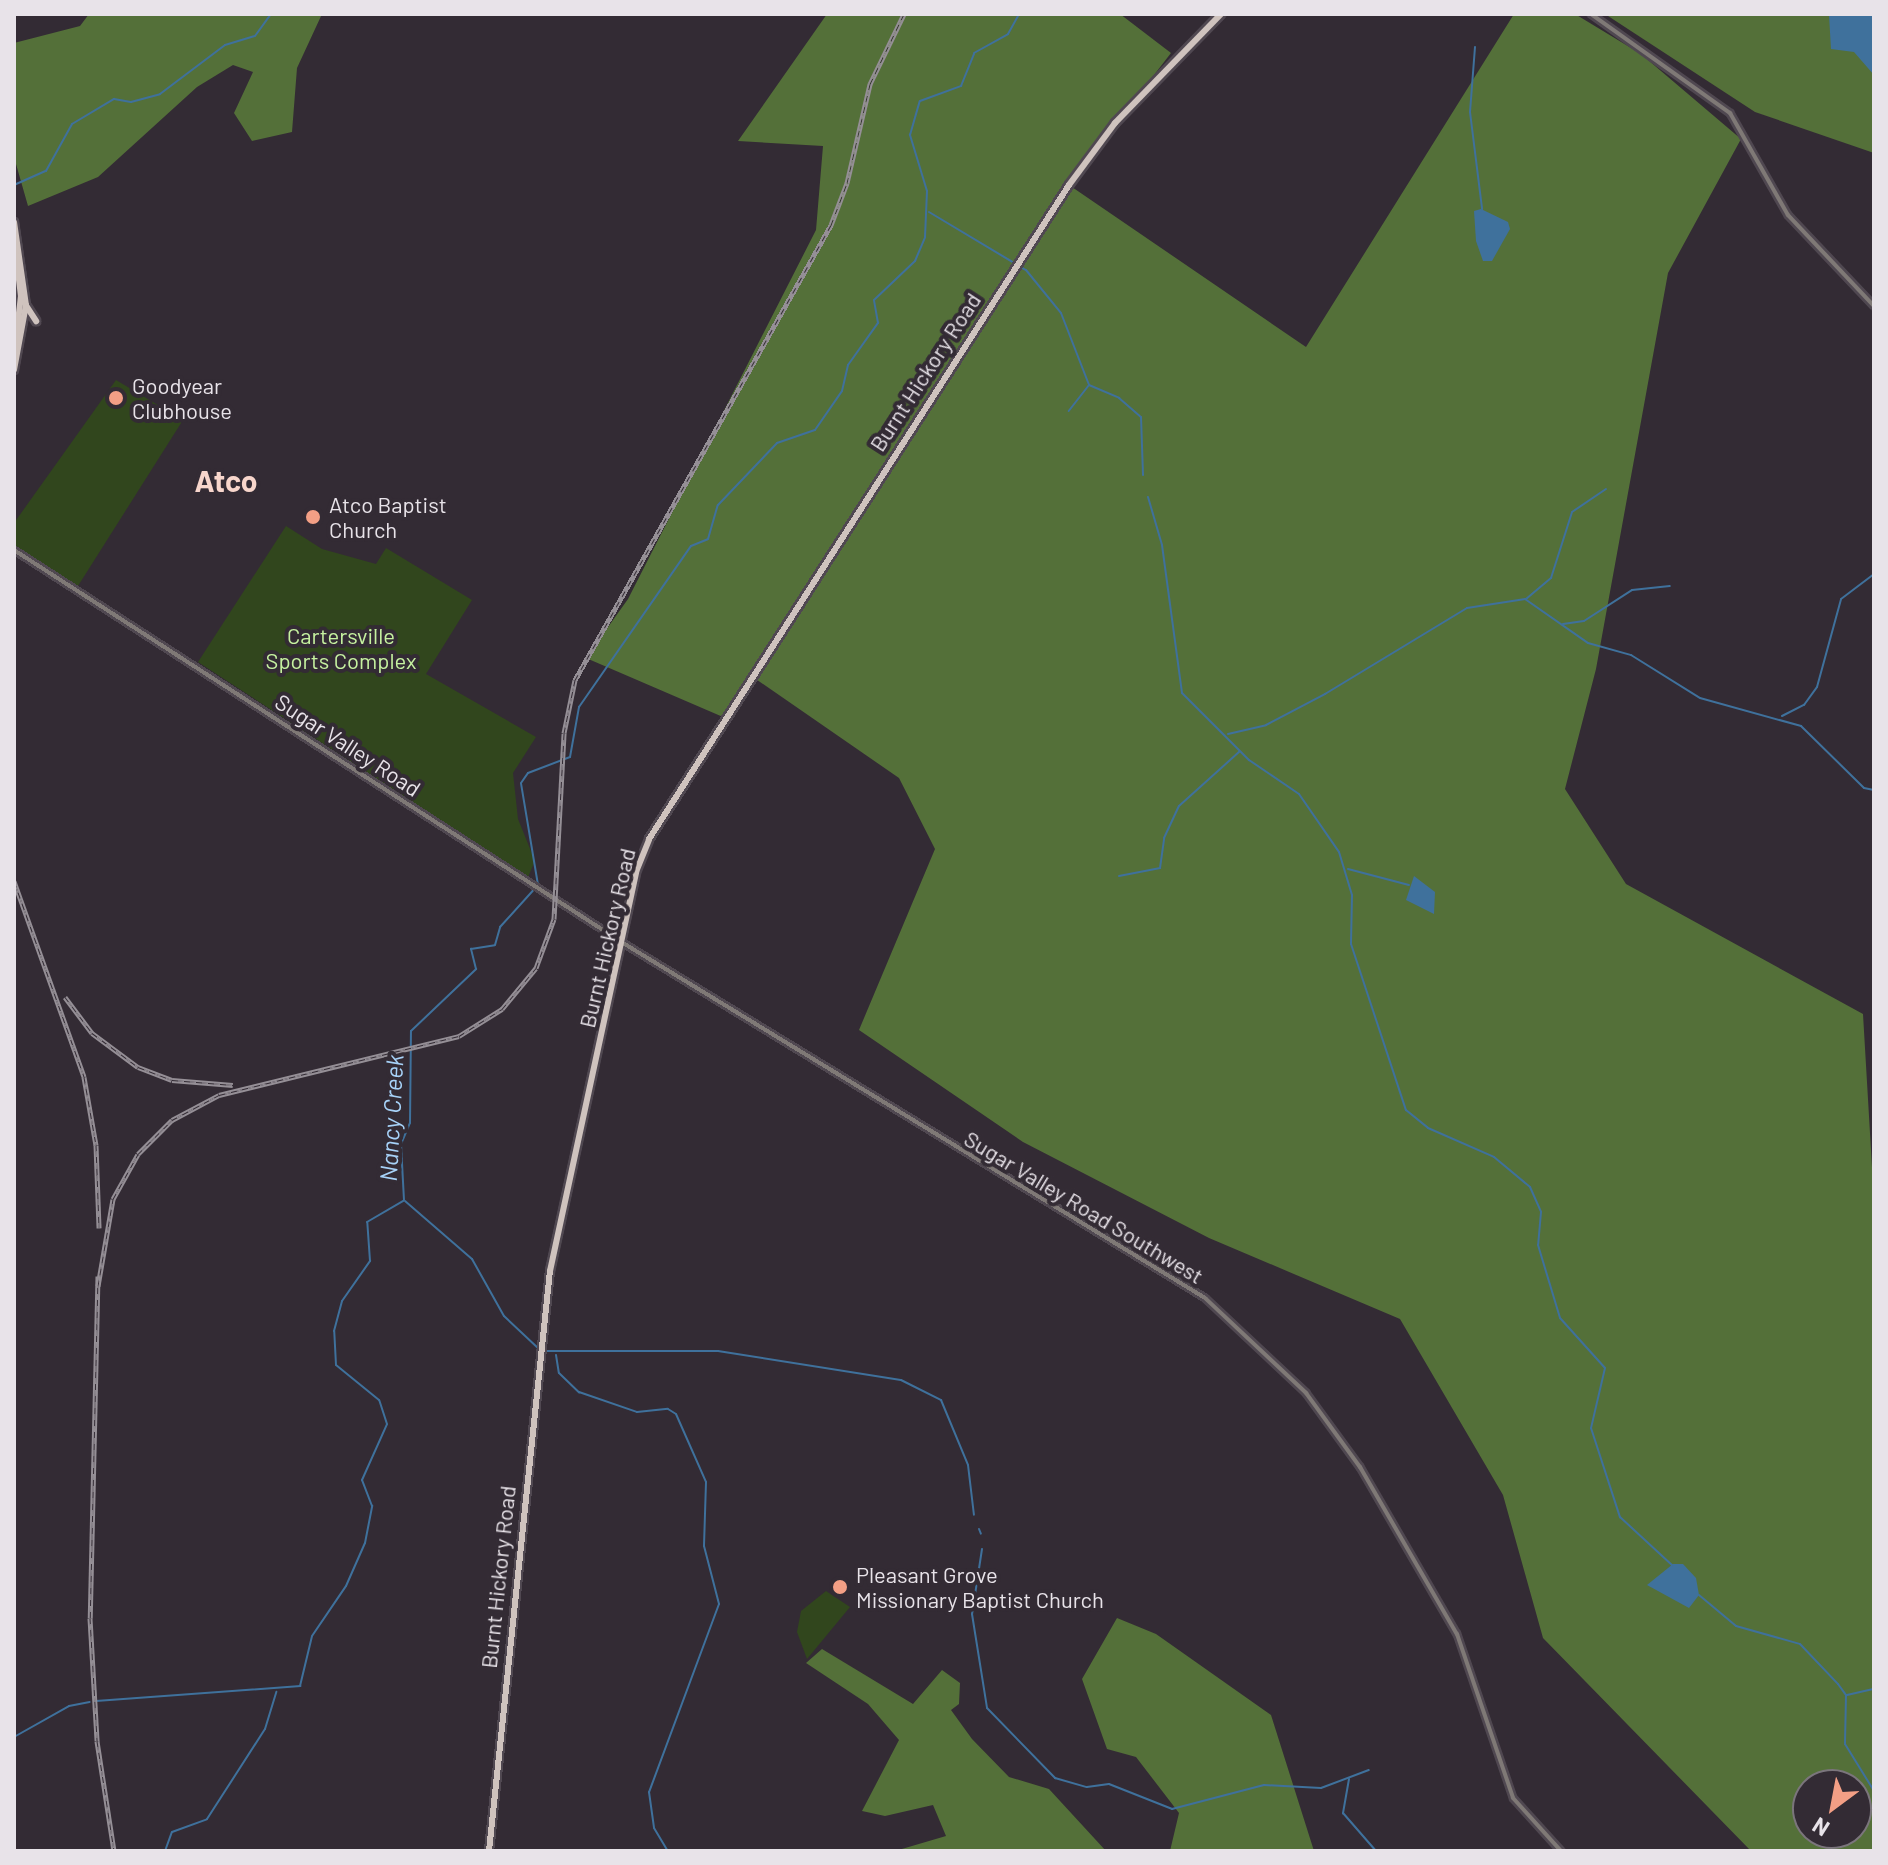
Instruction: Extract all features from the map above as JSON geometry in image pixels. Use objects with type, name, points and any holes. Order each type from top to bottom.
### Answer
[{"type":"main road","name":"Burnt Hickory Road","points":[[489,1851],[548,1284],[636,872],[693,762],[1076,174],[1115,123],[1221,14]]},
{"type":"main road","points":[[14,370],[26,305],[15,224]]},
{"type":"main road","points":[[14,239],[21,296],[14,355]]},
{"type":"main road","points":[[24,329],[37,322],[26,305]]},
{"type":"street","points":[[1591,14],[1730,113],[1788,215],[1874,306]]},
{"type":"street","name":"Sugar Valley Road","points":[[14,550],[623,943]]},
{"type":"street","name":"Sugar Valley Road Southwest","points":[[623,943],[921,1128],[1167,1270],[1269,1356],[1330,1422],[1420,1564],[1467,1658],[1505,1782],[1532,1825],[1561,1851]]},
{"type":"green space","points":[[89,14],[322,14],[297,68],[292,132],[252,141],[234,113],[253,72],[233,65],[197,87],[98,177],[28,206],[14,157],[14,43],[80,26]]},
{"type":"green space","points":[[827,14],[1120,14],[1171,53],[1069,185],[1306,347],[1514,14],[1575,14],[1641,54],[1741,139],[1668,273],[1596,669],[1565,789],[1626,884],[1863,1014],[1874,1201],[1874,1851],[1751,1851],[1543,1638],[1503,1495],[1400,1319],[1209,1238],[1023,1142],[859,1030],[935,849],[899,778],[750,675],[723,717],[586,658],[628,599],[816,230],[823,146],[738,141]]},
{"type":"green space","points":[[1605,14],[1874,14],[1874,153],[1755,112]]},
{"type":"green space","points":[[116,380],[183,420],[78,586],[14,546],[14,523]]},
{"type":"green space","name":"Cartersville Sports Complex","points":[[286,526],[322,549],[376,564],[386,548],[472,600],[426,674],[536,737],[513,773],[518,819],[535,861],[528,877],[198,662]]},
{"type":"green space","points":[[826,1591],[850,1607],[807,1659],[797,1632],[801,1611]]},
{"type":"green space","points":[[1117,1618],[1156,1634],[1271,1715],[1314,1851],[1170,1851],[1179,1813],[1136,1757],[1107,1749],[1082,1679]]},
{"type":"green space","points":[[822,1649],[913,1704],[942,1670],[960,1683],[959,1704],[951,1710],[972,1739],[1009,1777],[1049,1789],[1106,1851],[895,1851],[946,1836],[933,1805],[885,1816],[862,1811],[899,1740],[868,1704],[806,1663]]},
{"type":"water","points":[[1874,14],[1874,75],[1854,52],[1831,49],[1829,15]]},
{"type":"water","points":[[1481,209],[1508,222],[1510,229],[1492,261],[1483,261],[1476,241],[1474,211]]},
{"type":"water","points":[[1414,876],[1435,892],[1434,914],[1406,900]]},
{"type":"water","points":[[1673,1564],[1683,1564],[1696,1578],[1699,1595],[1689,1608],[1647,1585]]},
{"type":"waterway","points":[[14,185],[46,171],[72,124],[114,99],[131,102],[160,94],[225,45],[255,36],[271,14]]},
{"type":"waterway","name":"Nancy Creek","points":[[404,1200],[401,1144],[410,1123],[411,1031],[476,969],[471,949],[495,945],[500,927],[538,885],[521,783],[528,773],[570,757],[579,707],[691,546],[708,539],[718,505],[777,443],[815,430],[842,391],[848,365],[878,323],[874,300],[915,261],[925,237],[927,191],[910,135],[920,101],[961,86],[974,53],[1008,34],[1019,14]]},
{"type":"waterway","points":[[1475,47],[1470,112],[1482,209]]},
{"type":"waterway","points":[[929,212],[1026,270],[1061,313],[1089,385],[1069,411]]},
{"type":"waterway","points":[[1089,385],[1119,398],[1141,417],[1143,475]]},
{"type":"waterway","points":[[1526,599],[1551,578],[1572,512],[1606,489]]},
{"type":"waterway","points":[[1148,497],[1162,545],[1182,693],[1249,760],[1299,794],[1339,852],[1352,895],[1351,944],[1406,1110],[1428,1128],[1494,1157],[1530,1187],[1541,1212],[1538,1245],[1560,1318],[1605,1368],[1591,1428],[1620,1517],[1672,1565]]},
{"type":"waterway","points":[[1782,716],[1804,705],[1817,687],[1841,599],[1874,574]]},
{"type":"waterway","points":[[1563,624],[1584,621],[1632,590],[1670,586]]},
{"type":"waterway","points":[[1228,734],[1266,725],[1325,694],[1467,608],[1525,599],[1588,643],[1631,655],[1700,698],[1801,726],[1864,788],[1874,790]]},
{"type":"waterway","points":[[1119,876],[1160,868],[1164,838],[1179,806],[1239,752]]},
{"type":"waterway","points":[[1348,869],[1409,885]]},
{"type":"waterway","name":"Nancy Creek","points":[[96,1701],[300,1686],[312,1636],[346,1586],[365,1543],[372,1506],[362,1480],[387,1424],[379,1400],[336,1365],[334,1331],[342,1301],[370,1261],[367,1222],[403,1201]]},
{"type":"waterway","points":[[405,1201],[472,1259],[504,1316],[538,1348]]},
{"type":"waterway","points":[[544,1351],[718,1351],[901,1380],[941,1400],[968,1465],[974,1515]]},
{"type":"waterway","points":[[556,1355],[559,1373],[579,1392],[637,1412],[668,1409],[676,1414],[706,1482],[704,1546],[719,1604],[649,1792],[654,1828],[668,1851]]},
{"type":"waterway","points":[[979,1529],[981,1534]]},
{"type":"waterway","points":[[982,1549],[972,1614],[987,1708],[1055,1778],[1087,1787],[1109,1784],[1172,1809],[1264,1785],[1321,1788],[1369,1770]]},
{"type":"waterway","points":[[1699,1595],[1736,1626],[1800,1644],[1838,1684],[1846,1695],[1845,1744],[1874,1791]]},
{"type":"waterway","points":[[1847,1695],[1874,1689]]},
{"type":"waterway","name":"Nancy Creek","points":[[165,1851],[172,1832],[207,1819],[265,1729],[276,1692]]},
{"type":"waterway","points":[[14,1737],[69,1706],[90,1702]]},
{"type":"waterway","points":[[1349,1779],[1343,1813],[1376,1851]]},
{"type":"railway","points":[[98,1286],[113,1199],[138,1154],[172,1120],[219,1095],[459,1036],[502,1009],[536,968],[554,919],[564,733],[575,680],[831,225],[847,183],[870,84],[904,14]]},
{"type":"railway","points":[[14,881],[84,1077],[96,1145],[99,1228]]},
{"type":"railway","points":[[65,997],[92,1033],[138,1067],[172,1080],[233,1085]]},
{"type":"railway","points":[[98,1276],[90,1618],[97,1741],[114,1851]]},
{"type":"place","name":"Goodyear Clubhouse","points":[[116,398]]},
{"type":"place","name":"Atco Baptist Church","points":[[313,517]]},
{"type":"place","name":"Pleasant Grove Missionary Baptist Church","points":[[840,1587]]},
{"type":"district","name":"Atco","points":[[226,480]]}]
